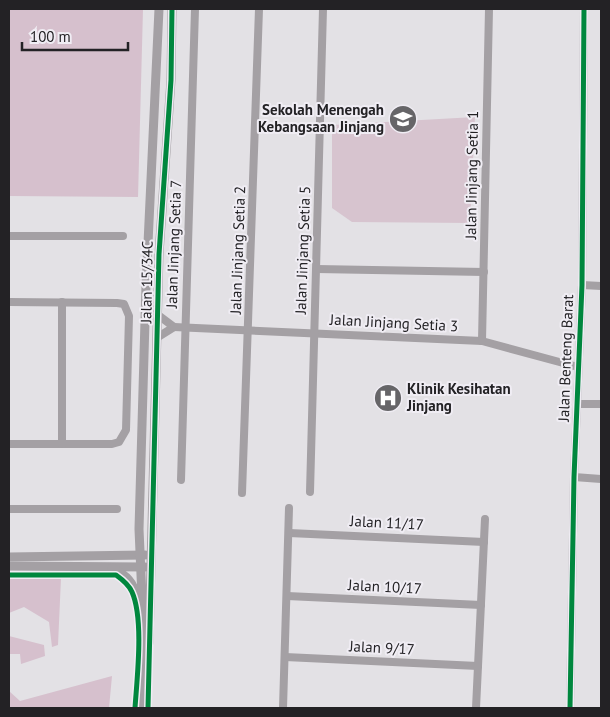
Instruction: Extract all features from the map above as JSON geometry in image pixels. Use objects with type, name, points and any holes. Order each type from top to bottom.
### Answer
[{"type":"street","name":"Jalan 15/34C","points":[[142,708],[142,614],[139,530],[146,286],[160,9]]},
{"type":"street","name":"Jalan 15/34C","points":[[148,708],[150,555],[159,254],[170,80],[172,9]]},
{"type":"street","name":"Jalan Jinjang Setia 7","points":[[181,480],[195,9]]},
{"type":"street","name":"Jalan Jinjang Setia 2","points":[[242,493],[259,9]]},
{"type":"street","name":"Jalan Jinjang Setia 5","points":[[310,492],[324,9]]},
{"type":"street","name":"Jalan Jinjang Setia 1","points":[[482,341],[489,9]]},
{"type":"street","name":"Jalan Benteng Barat","points":[[570,708],[574,478],[582,285],[584,9]]},
{"type":"street","points":[[9,236],[123,236]]},
{"type":"street","points":[[317,270],[484,272]]},
{"type":"street","points":[[582,285],[601,286]]},
{"type":"street","points":[[9,302],[117,303],[124,304],[129,316],[126,430],[119,442],[112,444],[9,444]]},
{"type":"street","points":[[62,302],[62,444]]},
{"type":"street","points":[[158,315],[174,327],[158,337]]},
{"type":"street","name":"Jalan Jinjang Setia 3","points":[[174,327],[494,342],[578,367]]},
{"type":"street","points":[[577,404],[601,404]]},
{"type":"street","points":[[574,478],[601,479]]},
{"type":"street","points":[[283,708],[289,508]]},
{"type":"street","points":[[9,509],[116,509]]},
{"type":"street","points":[[476,708],[485,519]]},
{"type":"street","points":[[109,562],[131,550],[137,540],[139,530]]},
{"type":"street","name":"Jalan 11/17","points":[[289,532],[484,542]]},
{"type":"street","points":[[9,566],[109,562],[150,555]]},
{"type":"street","points":[[9,557],[109,562],[150,567]]},
{"type":"street","points":[[109,562],[129,577],[133,583],[142,614]]},
{"type":"street","name":"Jalan 10/17","points":[[287,596],[481,605]]},
{"type":"street","name":"Jalan 9/17","points":[[285,657],[478,666]]},
{"type":"shaded area","points":[[9,9],[143,9],[138,197],[9,196]]},
{"type":"shaded area","points":[[475,117],[470,223],[352,222],[332,208],[332,125]]},
{"type":"shaded area","points":[[61,578],[58,645],[52,647],[49,622],[24,607],[9,613],[9,579]]},
{"type":"shaded area","points":[[9,636],[44,645],[45,656],[21,664],[20,654],[9,654]]},
{"type":"shaded area","points":[[112,676],[109,708],[9,708],[9,691],[20,701]]},
{"type":"cycle path","points":[[148,708],[159,254],[171,80],[172,9]]},
{"type":"cycle path","points":[[570,708],[574,477],[582,285],[584,9]]},
{"type":"cycle path","points":[[9,575],[116,575],[126,583],[132,592],[138,617],[139,649],[135,708]]},
{"type":"place","name":"Sekolah Menengah Kebangsaan Jinjang","points":[[403,119]]},
{"type":"place","name":"Klinik Kesihatan Jinjang","points":[[388,398]]}]
